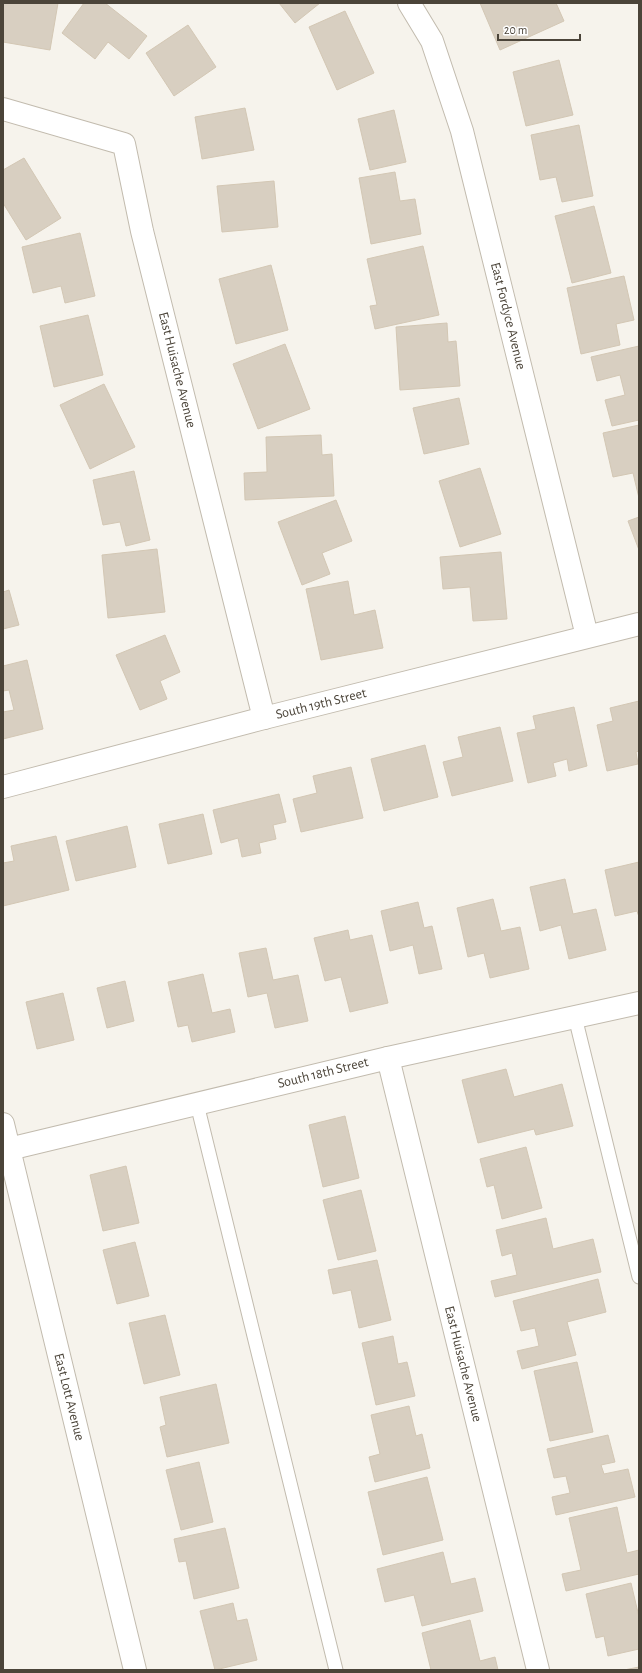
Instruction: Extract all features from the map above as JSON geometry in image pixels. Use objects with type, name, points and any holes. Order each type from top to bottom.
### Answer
[{"type":"street","name":"East Fordyce Avenue","points":[[409,3],[432,41],[462,131],[587,636]]},
{"type":"street","name":"East Huisache Avenue","points":[[3,109],[124,144],[142,232],[264,718]]},
{"type":"street","name":"South 19th Street","points":[[3,787],[264,718],[639,624]]},
{"type":"street","name":"South 18th Street","points":[[9,1149],[388,1058],[639,1003]]},
{"type":"street","name":"East Huisache Avenue","points":[[388,1058],[538,1670]]},
{"type":"street","name":"East Lott Avenue","points":[[3,1124],[135,1670]]},
{"type":"lane","points":[[575,1017],[639,1277]]},
{"type":"lane","points":[[197,1104],[336,1670]]},
{"type":"building","points":[[3,3],[58,3],[50,50],[3,42]]},
{"type":"building","points":[[84,3],[105,3],[147,36],[129,59],[108,42],[95,59],[62,33]]},
{"type":"building","points":[[279,3],[320,3],[295,23]]},
{"type":"building","points":[[480,3],[556,3],[564,21],[500,50]]},
{"type":"building","points":[[345,11],[374,73],[337,90],[309,27]]},
{"type":"building","points":[[188,25],[216,67],[174,96],[146,53]]},
{"type":"building","points":[[559,60],[573,115],[526,126],[513,72]]},
{"type":"building","points":[[245,108],[254,150],[202,159],[195,117]]},
{"type":"building","points":[[394,110],[406,162],[370,170],[358,119]]},
{"type":"building","points":[[579,125],[593,196],[562,202],[556,177],[540,180],[531,135]]},
{"type":"building","points":[[24,158],[61,218],[26,240],[3,203],[3,170]]},
{"type":"building","points":[[395,172],[400,201],[415,199],[421,234],[371,244],[359,178]]},
{"type":"building","points":[[274,181],[278,227],[222,232],[217,186]]},
{"type":"building","points":[[594,206],[611,273],[572,283],[555,216]]},
{"type":"building","points":[[80,233],[95,296],[65,303],[61,286],[33,293],[22,247]]},
{"type":"building","points":[[423,246],[439,315],[375,329],[370,306],[377,305],[367,259]]},
{"type":"building","points":[[271,265],[288,330],[236,344],[219,279]]},
{"type":"building","points":[[624,276],[634,320],[616,324],[620,345],[581,354],[567,288]]},
{"type":"building","points":[[88,315],[103,375],[54,387],[40,326]]},
{"type":"building","points":[[447,323],[448,342],[456,341],[460,386],[400,390],[396,327]]},
{"type":"building","points":[[285,344],[310,409],[258,429],[233,364]]},
{"type":"building","points":[[639,346],[639,420],[612,426],[605,400],[625,395],[620,375],[597,381],[591,357]]},
{"type":"building","points":[[104,384],[135,447],[90,469],[60,405]]},
{"type":"building","points":[[459,398],[469,444],[424,454],[413,408]]},
{"type":"building","points":[[639,425],[639,498],[633,473],[613,477],[603,433]]},
{"type":"building","points":[[321,435],[322,455],[332,454],[334,496],[245,500],[244,473],[267,472],[266,437]]},
{"type":"building","points":[[480,468],[501,534],[460,547],[439,481]]},
{"type":"building","points":[[134,471],[150,540],[126,546],[120,522],[103,525],[93,480]]},
{"type":"building","points":[[336,500],[352,541],[322,553],[330,574],[302,585],[278,522]]},
{"type":"building","points":[[639,517],[639,550],[628,521]]},
{"type":"building","points":[[157,549],[165,612],[108,618],[102,555]]},
{"type":"building","points":[[501,552],[507,619],[473,621],[470,587],[443,589],[440,557]]},
{"type":"building","points":[[348,581],[354,615],[375,610],[383,648],[321,660],[306,589]]},
{"type":"building","points":[[9,590],[19,625],[3,629],[3,592]]},
{"type":"building","points":[[165,635],[180,672],[160,681],[167,699],[140,710],[116,655]]},
{"type":"building","points":[[27,660],[43,729],[3,739],[3,712],[14,710],[9,690],[3,691],[3,666]]},
{"type":"building","points":[[639,701],[639,751],[636,752],[638,764],[607,771],[597,725],[613,721],[610,708]]},
{"type":"building","points":[[574,707],[587,766],[569,771],[567,759],[553,763],[556,776],[528,783],[517,733],[536,729],[533,716]]},
{"type":"building","points":[[500,727],[513,781],[452,796],[443,762],[463,757],[458,737]]},
{"type":"building","points":[[425,745],[438,797],[384,811],[371,759]]},
{"type":"building","points":[[351,767],[363,818],[301,832],[293,799],[317,793],[313,776]]},
{"type":"building","points":[[279,794],[286,822],[273,825],[276,839],[259,843],[261,853],[242,857],[238,838],[221,843],[213,810]]},
{"type":"building","points":[[203,814],[212,854],[168,864],[159,824]]},
{"type":"building","points":[[127,826],[136,867],[76,881],[66,841]]},
{"type":"building","points":[[56,836],[69,890],[3,906],[3,863],[14,861],[11,846]]},
{"type":"building","points":[[639,862],[639,917],[637,911],[615,916],[605,870]]},
{"type":"building","points":[[565,879],[573,914],[596,909],[606,950],[569,959],[561,925],[540,931],[530,887]]},
{"type":"building","points":[[493,899],[501,931],[520,927],[529,969],[490,978],[484,953],[468,957],[457,908]]},
{"type":"building","points":[[418,902],[424,928],[432,926],[442,969],[419,974],[413,945],[390,951],[381,911]]},
{"type":"building","points":[[348,930],[350,940],[372,935],[388,1003],[350,1012],[341,977],[325,981],[314,938]]},
{"type":"building","points":[[266,948],[273,980],[298,975],[308,1021],[275,1028],[267,993],[248,997],[239,953]]},
{"type":"building","points":[[203,974],[212,1013],[230,1009],[235,1032],[192,1042],[188,1025],[178,1027],[168,982]]},
{"type":"building","points":[[125,981],[134,1021],[107,1028],[97,988]]},
{"type":"building","points":[[63,993],[74,1040],[37,1049],[26,1002]]},
{"type":"building","points":[[506,1069],[514,1097],[562,1084],[573,1126],[536,1135],[534,1129],[478,1143],[462,1080]]},
{"type":"building","points":[[345,1116],[359,1178],[323,1187],[309,1125]]},
{"type":"building","points":[[526,1147],[542,1208],[502,1219],[494,1185],[487,1187],[480,1159]]},
{"type":"building","points":[[126,1166],[139,1223],[103,1231],[90,1175]]},
{"type":"building","points":[[361,1190],[376,1251],[338,1260],[323,1200]]},
{"type":"building","points":[[546,1218],[553,1249],[593,1239],[601,1272],[495,1297],[491,1281],[517,1275],[512,1253],[502,1256],[496,1230]]},
{"type":"building","points":[[135,1242],[149,1296],[117,1304],[103,1250]]},
{"type":"building","points":[[377,1260],[391,1320],[359,1328],[351,1290],[333,1294],[328,1270]]},
{"type":"building","points":[[598,1279],[606,1312],[567,1322],[576,1355],[522,1369],[517,1351],[539,1346],[535,1328],[521,1331],[513,1301]]},
{"type":"building","points":[[165,1315],[180,1375],[144,1384],[129,1323]]},
{"type":"building","points":[[393,1336],[398,1364],[407,1362],[415,1396],[376,1405],[362,1343]]},
{"type":"building","points":[[577,1362],[593,1432],[550,1441],[534,1371]]},
{"type":"building","points":[[216,1384],[229,1443],[167,1457],[160,1427],[166,1425],[160,1397]]},
{"type":"building","points":[[409,1406],[416,1436],[422,1434],[430,1468],[375,1482],[369,1457],[380,1454],[371,1415]]},
{"type":"building","points":[[608,1435],[615,1462],[601,1465],[604,1474],[628,1469],[635,1497],[556,1515],[552,1497],[570,1493],[566,1476],[554,1478],[547,1449]]},
{"type":"building","points":[[199,1462],[213,1522],[181,1530],[166,1470]]},
{"type":"building","points":[[427,1477],[443,1540],[383,1555],[368,1492]]},
{"type":"building","points":[[617,1507],[627,1553],[639,1550],[639,1574],[566,1591],[562,1574],[581,1570],[569,1518]]},
{"type":"building","points":[[225,1528],[239,1588],[194,1599],[186,1561],[179,1562],[174,1539]]},
{"type":"building","points":[[443,1552],[451,1584],[475,1578],[483,1611],[422,1626],[414,1595],[385,1602],[377,1569]]},
{"type":"building","points":[[631,1583],[639,1617],[639,1649],[608,1656],[604,1636],[596,1638],[586,1594]]},
{"type":"building","points":[[233,1603],[237,1621],[247,1619],[257,1660],[215,1670],[200,1611]]},
{"type":"building","points":[[470,1620],[480,1661],[495,1657],[498,1670],[431,1670],[422,1633]]},
{"type":"building","points":[[639,1667],[639,1670],[624,1670]]}]
